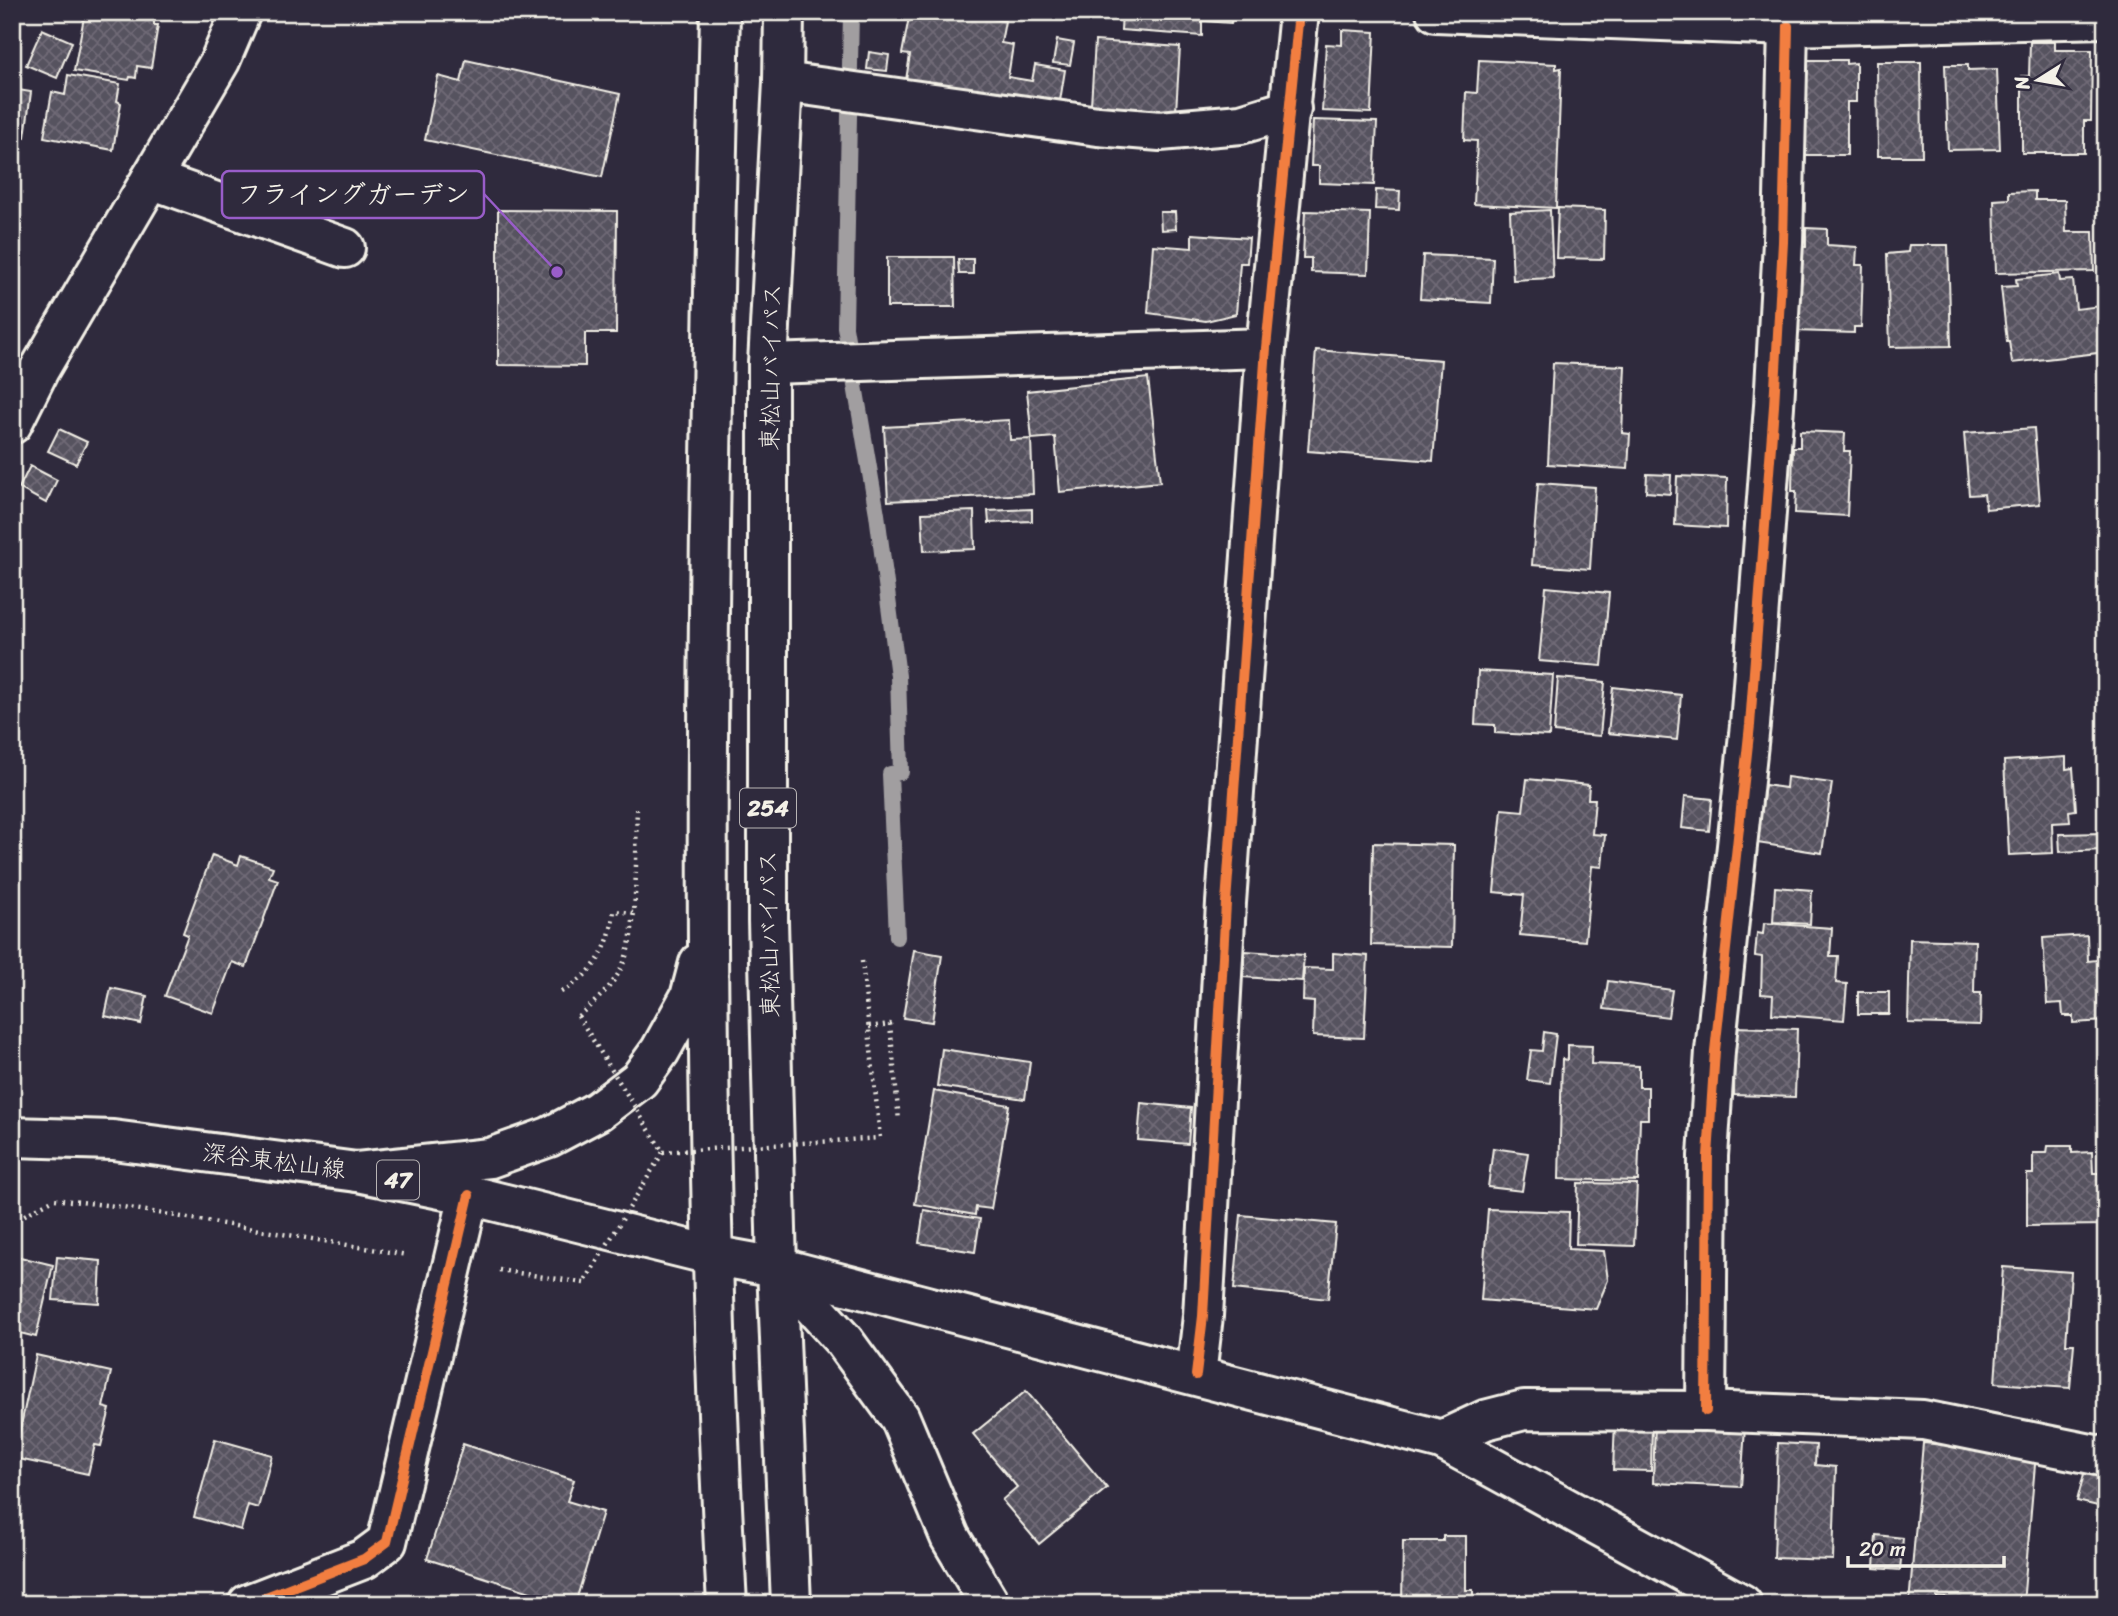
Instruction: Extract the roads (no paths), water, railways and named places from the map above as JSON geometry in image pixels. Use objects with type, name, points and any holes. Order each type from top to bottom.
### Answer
[{"type":"main road","points":[[12,424],[39,370],[220,61],[241,12]]},
{"type":"main road","name":"254","points":[[720,12],[712,366],[707,929],[711,1255],[727,1604]]},
{"type":"main road","name":"東松山バイパス","points":[[783,12],[783,82],[768,364],[768,921],[777,1267],[791,1604]]},
{"type":"main road","points":[[1196,1375],[1203,1316],[1226,903],[1266,348],[1299,12]]},
{"type":"main road","points":[[1436,12],[1788,26],[2106,18]]},
{"type":"main road","points":[[1706,1411],[1708,1156],[1714,1051],[1750,725],[1774,406],[1783,242],[1788,26]]},
{"type":"main road","points":[[783,82],[1098,126],[1160,131],[1241,124],[1291,109]]},
{"type":"main road","points":[[151,178],[345,248]]},
{"type":"main road","points":[[768,364],[1266,348]]},
{"type":"main road","points":[[358,1172],[489,1157],[549,1137],[598,1111],[639,1080],[660,1051],[690,998],[707,929]]},
{"type":"main road","name":"深谷東松山線","points":[[12,1137],[113,1140],[358,1172],[469,1195],[711,1255],[777,1267],[1442,1440],[1742,1604]]},
{"type":"main road","points":[[248,1604],[364,1559],[387,1542],[469,1195]]},
{"type":"main road","points":[[777,1267],[844,1341],[900,1418],[950,1537],[990,1604]]},
{"type":"main road","points":[[1442,1440],[1485,1419],[1524,1410],[1706,1411],[1923,1420],[2106,1457]]},
{"type":"waterway","points":[[851,12],[845,327],[877,514],[898,676],[901,772],[890,774],[897,937]]},
{"type":"place","name":"フライングガーデン","points":[[557,272]]}]
